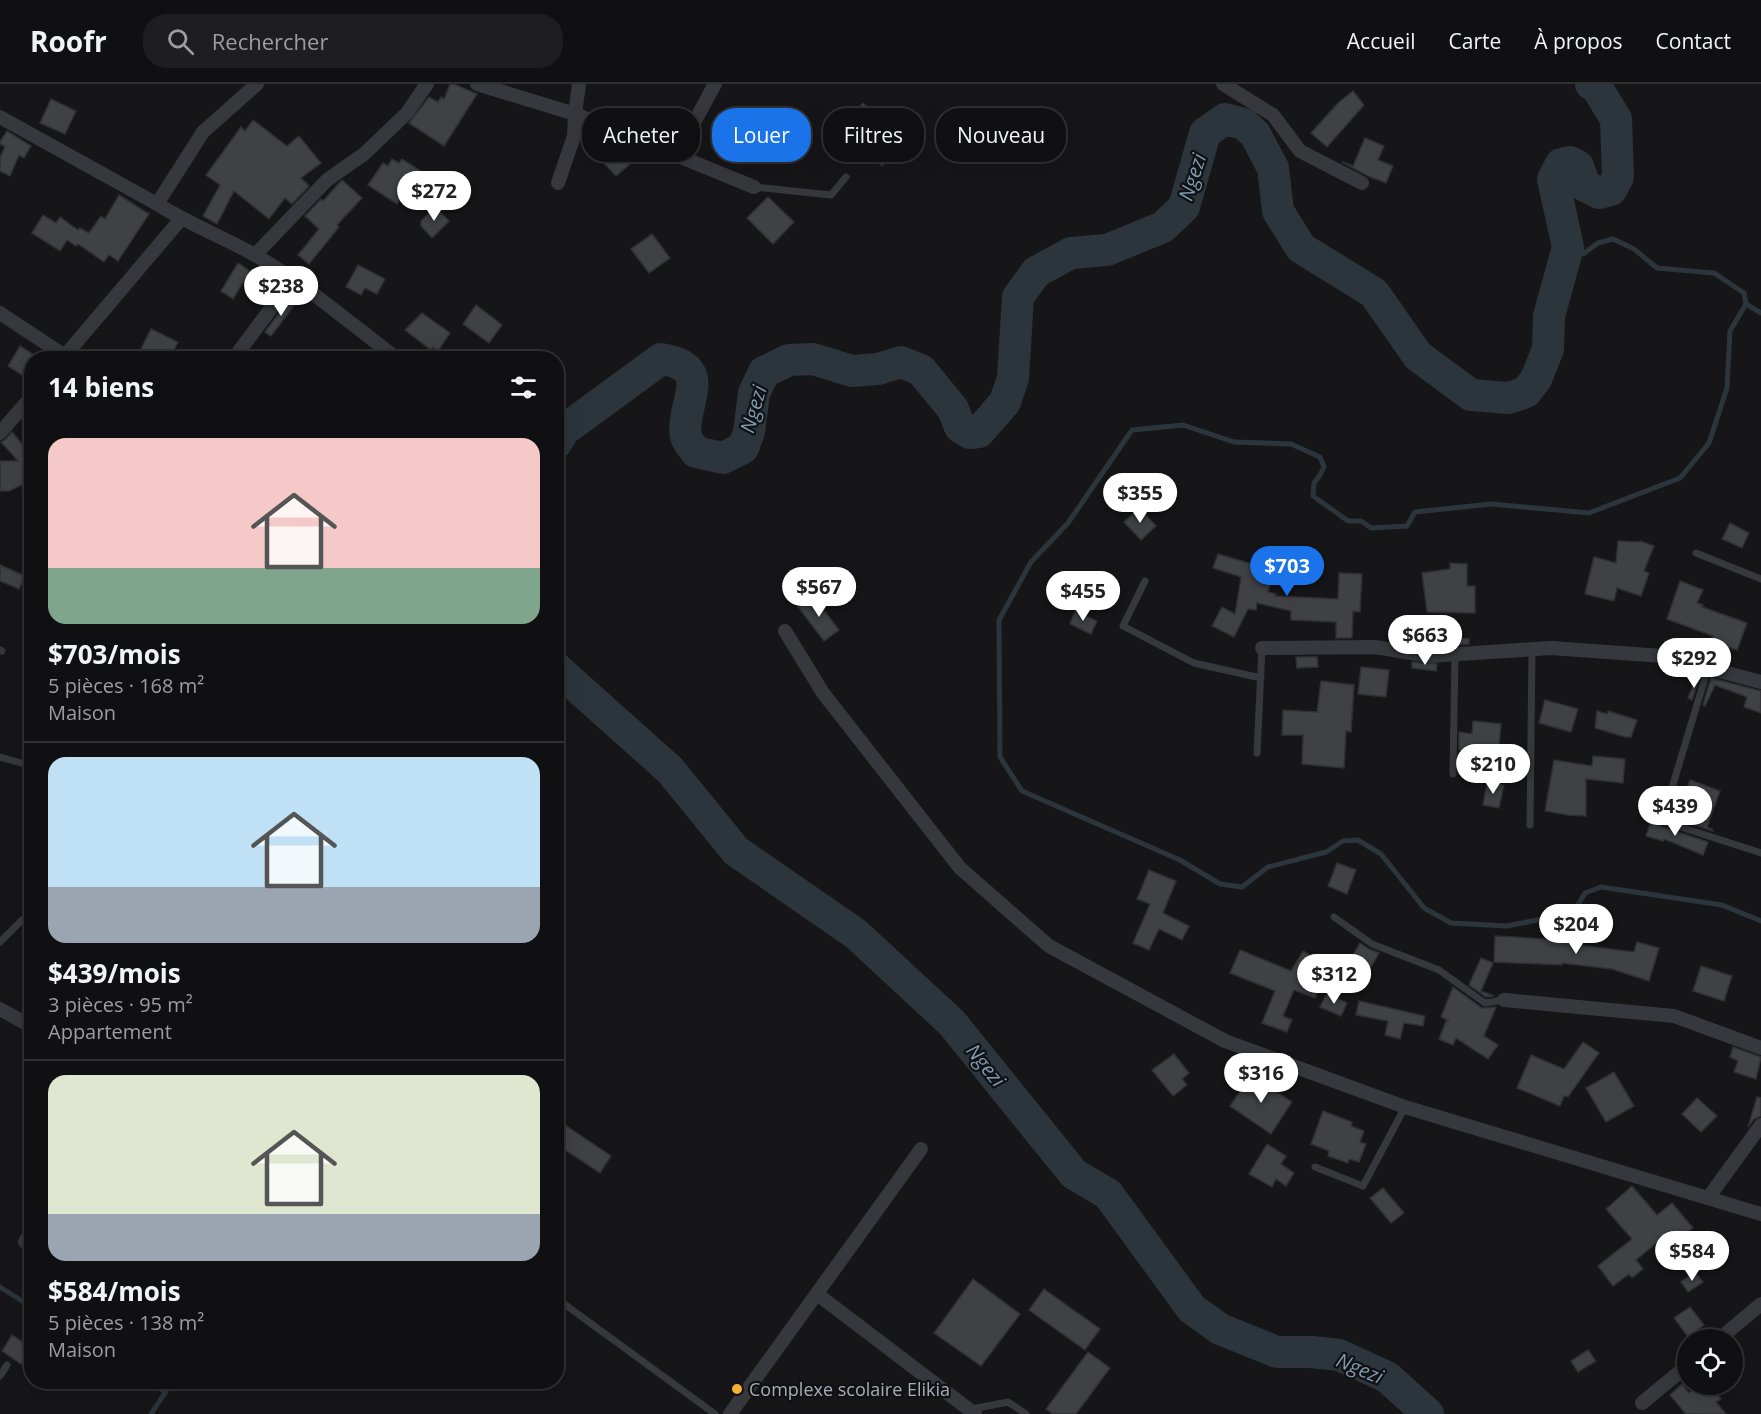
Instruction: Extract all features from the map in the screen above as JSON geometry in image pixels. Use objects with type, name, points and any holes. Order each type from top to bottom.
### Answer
[{"type":"street","points":[[255,255],[327,180],[364,154],[407,113],[427,84]]},
{"type":"street","points":[[477,84],[582,117]]},
{"type":"street","points":[[558,183],[574,136],[574,114],[579,84]]},
{"type":"street","points":[[700,112],[715,84]]},
{"type":"street","points":[[1223,84],[1272,116],[1300,152],[1362,183]]},
{"type":"street","points":[[157,204],[203,132],[255,85]]},
{"type":"street","points":[[0,117],[181,219],[255,255],[293,279],[387,351]]},
{"type":"street","points":[[691,162],[753,187]]},
{"type":"street","points":[[71,351],[181,219]]},
{"type":"street","points":[[239,351],[293,279]]},
{"type":"street","points":[[0,313],[55,351]]},
{"type":"street","points":[[0,433],[24,405]]},
{"type":"street","points":[[785,631],[823,693],[960,868],[1049,946],[1225,1041],[1405,1107],[1761,1214]]},
{"type":"street","points":[[1262,648],[1375,647],[1429,656],[1551,648],[1663,656],[1761,682]]},
{"type":"street","points":[[1504,1000],[1674,1016],[1761,1048]]},
{"type":"street","points":[[0,1009],[24,1022]]},
{"type":"street","points":[[1708,1198],[1761,1125]]},
{"type":"street","points":[[730,1414],[921,1149]]},
{"type":"street","points":[[817,1294],[972,1412]]},
{"type":"street","points":[[1731,1329],[1761,1304]]},
{"type":"street","points":[[1642,1403],[1677,1374]]},
{"type":"lane","points":[[753,187],[831,195],[846,177]]},
{"type":"lane","points":[[1696,553],[1761,579]]},
{"type":"lane","points":[[1144,581],[1123,626],[1194,663],[1261,678]]},
{"type":"lane","points":[[1257,753],[1262,648]]},
{"type":"lane","points":[[1530,825],[1532,649]]},
{"type":"lane","points":[[1453,774],[1455,654]]},
{"type":"lane","points":[[1708,668],[1662,821],[1761,853]]},
{"type":"lane","points":[[0,757],[24,763]]},
{"type":"lane","points":[[1334,917],[1372,944],[1439,970],[1485,1003],[1504,1000]]},
{"type":"lane","points":[[0,942],[22,920]]},
{"type":"lane","points":[[1315,1167],[1363,1186],[1405,1107]]},
{"type":"lane","points":[[564,1304],[715,1414]]},
{"type":"lane","points":[[0,1376],[7,1365]]},
{"type":"lane","points":[[972,1412],[1008,1402],[1026,1414]]},
{"type":"building","points":[[450,84],[477,94],[444,146],[409,123],[429,97],[438,102],[441,97],[444,99]]},
{"type":"building","points":[[1353,91],[1364,105],[1327,147],[1311,133],[1338,103]]},
{"type":"building","points":[[51,99],[76,111],[65,134],[40,123]]},
{"type":"building","points":[[863,103],[868,108],[858,108]]},
{"type":"building","points":[[253,120],[287,146],[299,136],[321,163],[301,178],[309,186],[292,204],[285,198],[269,219],[234,191],[217,224],[203,216],[220,185],[206,175],[241,127],[245,131]]},
{"type":"building","points":[[7,131],[31,146],[24,158],[19,155],[10,176],[0,171],[0,157],[5,147],[0,142]]},
{"type":"building","points":[[1365,138],[1384,146],[1378,160],[1393,166],[1386,183],[1342,162],[1353,166]]},
{"type":"building","points":[[392,159],[399,163],[402,159],[427,175],[407,205],[400,200],[397,204],[368,185],[383,163],[388,166]]},
{"type":"building","points":[[603,162],[632,162],[616,176]]},
{"type":"building","points":[[342,180],[362,198],[337,225],[339,227],[309,264],[298,255],[319,229],[305,216],[321,199],[323,201]]},
{"type":"building","points":[[119,195],[149,214],[118,261],[109,255],[104,262],[78,244],[76,246],[67,240],[60,251],[32,233],[43,215],[56,223],[60,217],[78,230],[80,228],[89,233],[101,216],[105,219]]},
{"type":"building","points":[[768,197],[794,222],[773,244],[747,218]]},
{"type":"building","points":[[435,207],[449,221],[432,238],[421,226],[421,221]]},
{"type":"building","points":[[652,234],[670,258],[649,273],[631,249]]},
{"type":"building","points":[[238,263],[250,271],[233,299],[221,291]]},
{"type":"building","points":[[358,265],[385,279],[377,294],[365,288],[361,295],[346,287]]},
{"type":"building","points":[[290,298],[296,303],[271,336],[265,332]]},
{"type":"building","points":[[476,305],[502,325],[489,343],[463,324]]},
{"type":"building","points":[[422,313],[450,333],[438,351],[433,347],[431,350],[405,330]]},
{"type":"building","points":[[151,329],[178,342],[174,351],[140,351]]},
{"type":"building","points":[[20,346],[28,351],[24,351],[24,376],[8,366]]},
{"type":"building","points":[[12,432],[24,446],[24,484],[9,491],[0,491],[0,461],[18,461],[1,442]]},
{"type":"building","points":[[1139,508],[1156,526],[1141,540],[1124,522]]},
{"type":"building","points":[[1730,523],[1749,533],[1742,548],[1722,539]]},
{"type":"building","points":[[1618,541],[1640,541],[1654,546],[1644,571],[1649,573],[1641,596],[1617,588],[1614,601],[1585,594],[1594,557],[1616,563]]},
{"type":"building","points":[[1255,553],[1277,559],[1268,592],[1276,594],[1275,596],[1338,599],[1339,573],[1362,574],[1360,612],[1353,611],[1352,638],[1336,638],[1336,622],[1291,620],[1291,611],[1257,603],[1256,610],[1248,609],[1234,637],[1212,626],[1222,607],[1235,614],[1241,577],[1213,568],[1218,554],[1252,564]]},
{"type":"building","points":[[1450,563],[1467,564],[1467,586],[1475,586],[1475,613],[1427,612],[1422,573],[1450,569]]},
{"type":"building","points":[[0,565],[24,576],[19,589],[0,581]]},
{"type":"building","points":[[1680,581],[1703,590],[1697,603],[1703,605],[1702,607],[1747,623],[1737,650],[1711,641],[1713,636],[1667,619]]},
{"type":"building","points":[[813,596],[839,630],[824,641],[798,607]]},
{"type":"building","points":[[1075,611],[1097,621],[1091,634],[1070,624]]},
{"type":"building","points":[[1415,634],[1469,639],[1469,644],[1429,647],[1414,644]]},
{"type":"building","points":[[1296,657],[1317,657],[1318,667],[1297,668]]},
{"type":"building","points":[[1412,662],[1437,664],[1436,671],[1412,668]]},
{"type":"building","points":[[1361,667],[1389,670],[1386,697],[1358,694]]},
{"type":"building","points":[[1700,675],[1692,700],[1688,698]]},
{"type":"building","points":[[1711,678],[1761,691],[1761,713],[1744,707],[1747,697],[1715,685],[1705,706],[1703,705]]},
{"type":"building","points":[[1321,681],[1354,685],[1351,732],[1346,731],[1344,768],[1302,764],[1303,735],[1282,735],[1283,710],[1317,712]]},
{"type":"building","points":[[1545,700],[1578,709],[1571,732],[1539,723]]},
{"type":"building","points":[[1597,711],[1607,714],[1608,711],[1637,720],[1631,737],[1595,728]]},
{"type":"building","points":[[1473,721],[1501,724],[1498,757],[1470,754],[1459,750],[1459,732],[1472,734]]},
{"type":"building","points":[[1593,756],[1625,759],[1623,783],[1586,779],[1586,816],[1545,811],[1554,760],[1592,766]]},
{"type":"building","points":[[1690,780],[1720,791],[1707,827],[1713,831],[1669,817],[1670,814],[1677,816]]},
{"type":"building","points":[[1487,782],[1504,785],[1499,808],[1483,805]]},
{"type":"building","points":[[1655,809],[1659,810],[1656,822],[1660,826],[1708,842],[1703,855],[1664,839],[1663,841],[1646,836]]},
{"type":"building","points":[[1337,863],[1356,870],[1347,894],[1328,886]]},
{"type":"building","points":[[1149,870],[1176,881],[1163,913],[1189,926],[1182,940],[1159,929],[1149,950],[1133,943],[1150,904],[1137,899]]},
{"type":"building","points":[[1495,936],[1578,941],[1580,945],[1634,952],[1637,942],[1659,948],[1649,981],[1612,969],[1562,963],[1562,965],[1494,962]]},
{"type":"building","points":[[1360,943],[1379,953],[1366,976],[1347,965]]},
{"type":"building","points":[[1240,950],[1291,971],[1303,951],[1329,966],[1315,998],[1294,990],[1283,1016],[1292,1020],[1287,1032],[1262,1023],[1275,991],[1230,973]]},
{"type":"building","points":[[1481,958],[1493,963],[1481,991],[1494,996],[1486,997],[1469,985]]},
{"type":"building","points":[[1701,966],[1732,976],[1724,1001],[1693,991]]},
{"type":"building","points":[[1453,987],[1482,1008],[1496,1007],[1484,1036],[1498,1045],[1488,1059],[1456,1038],[1453,1045],[1439,1039],[1446,1021],[1449,1021],[1441,1017]]},
{"type":"building","points":[[1327,993],[1347,1003],[1341,1016],[1320,1007]]},
{"type":"building","points":[[1359,1001],[1425,1016],[1423,1026],[1404,1023],[1400,1039],[1385,1035],[1388,1021],[1356,1015]]},
{"type":"building","points":[[1583,1042],[1599,1053],[1568,1097],[1564,1096],[1560,1106],[1517,1088],[1531,1055],[1564,1069]]},
{"type":"building","points":[[1733,1047],[1761,1057],[1756,1079],[1734,1072],[1738,1061],[1730,1057]]},
{"type":"building","points":[[1174,1054],[1189,1073],[1182,1079],[1187,1085],[1173,1096],[1152,1070]]},
{"type":"building","points":[[1614,1072],[1634,1106],[1606,1122],[1586,1088]]},
{"type":"building","points":[[1251,1075],[1292,1102],[1271,1134],[1230,1106]]},
{"type":"building","points":[[1757,1097],[1761,1098],[1761,1116],[1754,1119],[1748,1127]]},
{"type":"building","points":[[1697,1098],[1717,1116],[1701,1132],[1682,1114]]},
{"type":"building","points":[[1323,1111],[1352,1122],[1351,1126],[1364,1131],[1360,1142],[1366,1144],[1359,1162],[1349,1159],[1348,1163],[1328,1156],[1329,1151],[1311,1144]]},
{"type":"building","points":[[564,1124],[611,1156],[600,1173],[564,1149]]},
{"type":"building","points":[[1267,1144],[1286,1156],[1281,1164],[1294,1173],[1286,1186],[1276,1179],[1272,1187],[1249,1174]]},
{"type":"building","points":[[1632,1186],[1657,1215],[1672,1203],[1693,1228],[1681,1238],[1677,1233],[1663,1244],[1660,1240],[1636,1260],[1643,1269],[1632,1278],[1629,1274],[1613,1286],[1598,1266],[1632,1239],[1606,1209]]},
{"type":"building","points":[[1383,1188],[1404,1213],[1391,1223],[1370,1198]]},
{"type":"building","points":[[1695,1272],[1703,1282],[1688,1292],[1681,1282]]},
{"type":"building","points":[[973,1279],[1020,1314],[981,1366],[934,1333]]},
{"type":"building","points":[[1044,1289],[1100,1329],[1085,1350],[1029,1310]]},
{"type":"building","points":[[1690,1307],[1704,1325],[1699,1329],[1682,1329],[1674,1318]]},
{"type":"building","points":[[12,1335],[24,1343],[24,1360],[21,1364],[2,1351]]},
{"type":"building","points":[[1588,1350],[1596,1361],[1578,1372],[1571,1361]]},
{"type":"building","points":[[1088,1352],[1110,1368],[1076,1414],[1053,1414],[1046,1409]]},
{"type":"building","points":[[1677,1389],[1677,1395],[1718,1395],[1721,1399],[1716,1402],[1726,1414],[1686,1414],[1670,1395]]},
{"type":"waterway","name":"Ngezi","points":[[564,430],[661,359],[678,363],[688,370],[692,378],[686,424],[686,436],[689,442],[696,452],[723,458],[743,448],[749,432],[754,393],[764,372],[789,360],[813,359],[852,371],[878,369],[901,362],[921,370],[953,409],[960,427],[970,433],[979,432],[1005,402],[1013,378],[1018,297],[1036,272],[1071,253],[1107,250],[1163,227],[1184,207],[1205,133],[1225,119],[1244,124],[1255,134],[1273,168],[1278,211],[1301,248],[1374,293],[1418,356],[1471,395],[1509,398],[1526,392],[1536,379],[1548,349],[1549,316],[1568,247],[1553,179],[1561,164],[1570,162],[1578,166],[1585,186],[1599,193],[1611,190],[1618,177],[1616,119],[1597,88],[1591,84]]},
{"type":"waterway","points":[[1568,247],[1583,254],[1598,243],[1613,239],[1634,249],[1657,268],[1714,273],[1744,293],[1746,304],[1730,331],[1727,388],[1709,443],[1680,478],[1589,513],[1491,504],[1415,512],[1407,526],[1371,528],[1361,521],[1348,521],[1313,496],[1314,483],[1324,467],[1320,457],[1291,444],[1234,442],[1183,425],[1132,430],[1068,523],[1031,562],[999,620],[1000,757],[1022,791],[1180,860],[1220,884],[1242,887],[1268,867],[1326,852],[1343,841],[1358,840],[1381,854],[1424,908],[1451,923],[1507,926],[1573,913],[1585,893],[1601,887],[1722,905],[1761,921]]},
{"type":"waterway","points":[[1746,304],[1761,313]]},
{"type":"waterway","name":"Ngezi","points":[[564,675],[670,770],[736,851],[856,934],[952,1023],[1074,1174],[1108,1194],[1192,1309],[1220,1329],[1277,1352],[1339,1355],[1387,1377],[1428,1414]]},
{"type":"waterway","points":[[0,1287],[24,1302]]},
{"type":"waterway","points":[[160,1389],[165,1392]]},
{"type":"waterway","points":[[151,1414],[167,1389]]},
{"type":"place","name":"Complexe scolaire Elikia","points":[[737,1389]]}]
